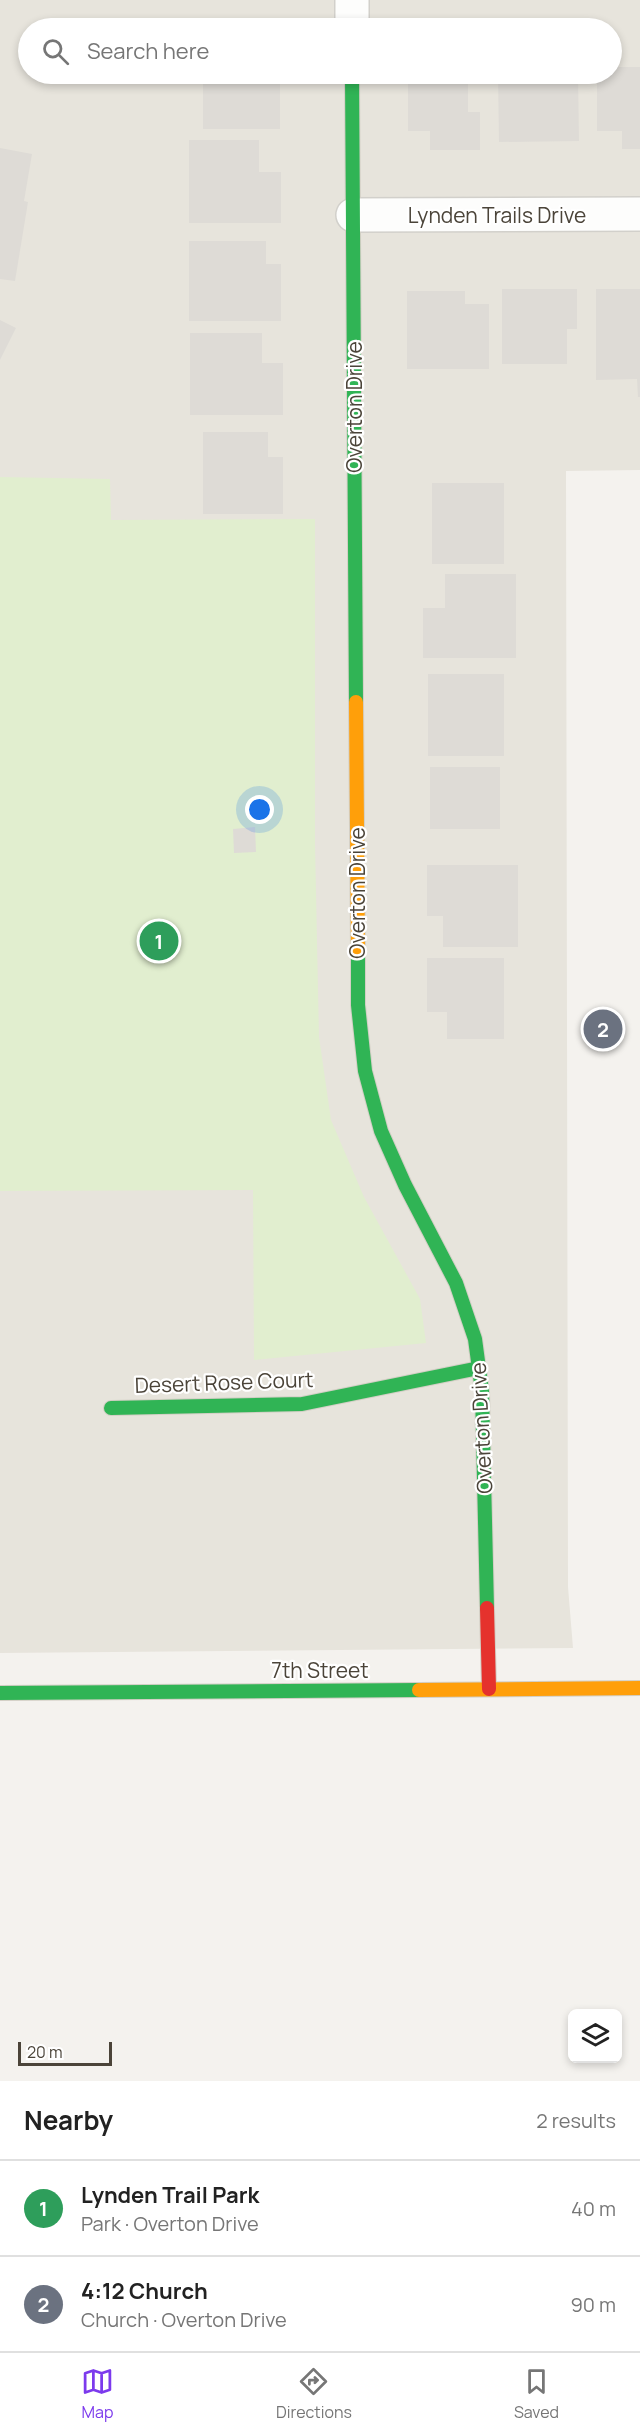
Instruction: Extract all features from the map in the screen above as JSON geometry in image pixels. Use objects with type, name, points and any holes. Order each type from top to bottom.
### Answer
[{"type":"street","points":[[352,0],[352,18]]},
{"type":"street","name":"Overton Drive","points":[[352,84],[358,1005],[364,1071],[381,1131],[405,1185],[456,1283],[475,1339],[482,1391],[489,1689]]},
{"type":"street","name":"Lynden Trails Drive","points":[[353,215],[640,214]]},
{"type":"street","name":"Desert Rose Court","points":[[111,1408],[302,1404],[479,1368]]},
{"type":"street","name":"7th Street","points":[[0,1693],[640,1688]]},
{"type":"shaded area","points":[[0,0],[640,0],[640,470],[566,471],[568,1587],[573,1648],[0,1653]]},
{"type":"green space","points":[[0,477],[110,479],[111,520],[315,519],[315,844],[319,1037],[331,1120],[364,1197],[420,1299],[426,1343],[254,1360],[253,1190],[0,1191]]},
{"type":"building","points":[[622,67],[640,67],[640,149],[622,149],[622,131],[597,131],[597,84],[622,84]]},
{"type":"building","points":[[203,84],[280,84],[280,129],[203,129]]},
{"type":"building","points":[[408,84],[468,84],[468,112],[480,112],[480,150],[430,150],[430,131],[408,131]]},
{"type":"building","points":[[498,84],[578,84],[579,141],[499,142]]},
{"type":"building","points":[[189,140],[259,140],[259,172],[281,172],[281,223],[189,223]]},
{"type":"building","points":[[0,148],[32,154],[24,201],[28,202],[15,281],[0,279]]},
{"type":"building","points":[[189,241],[266,241],[266,264],[281,264],[281,321],[189,321]]},
{"type":"building","points":[[502,289],[577,289],[577,329],[567,329],[567,364],[502,364]]},
{"type":"building","points":[[596,289],[640,289],[640,397],[638,397],[637,379],[596,380]]},
{"type":"building","points":[[407,291],[465,291],[465,304],[489,304],[489,369],[407,369]]},
{"type":"building","points":[[0,320],[16,328],[0,360]]},
{"type":"building","points":[[190,333],[262,333],[262,363],[283,363],[283,415],[190,415]]},
{"type":"building","points":[[203,432],[268,432],[268,457],[283,457],[283,514],[203,514]]},
{"type":"building","points":[[432,483],[504,483],[504,564],[432,564]]},
{"type":"building","points":[[445,574],[516,574],[516,658],[423,658],[423,608],[445,608]]},
{"type":"building","points":[[428,674],[504,674],[504,756],[428,756]]},
{"type":"building","points":[[430,767],[500,767],[500,829],[430,829]]},
{"type":"building","points":[[255,827],[256,852],[234,853],[233,829]]},
{"type":"building","points":[[427,865],[518,865],[518,947],[443,947],[443,916],[427,916]]},
{"type":"building","points":[[427,958],[504,958],[504,1039],[447,1039],[447,1012],[427,1012]]},
{"type":"traffic: fast","points":[[352,84],[356,702]]},
{"type":"traffic: fast","points":[[358,952],[358,1005],[365,1071],[381,1131],[405,1185],[456,1283],[475,1339],[482,1391],[487,1608]]},
{"type":"traffic: fast","points":[[111,1408],[302,1404],[479,1368]]},
{"type":"traffic: fast","points":[[0,1693],[419,1690]]},
{"type":"traffic: slow","points":[[356,702],[358,952]]},
{"type":"traffic: slow","points":[[419,1690],[640,1688]]},
{"type":"traffic: jam","points":[[487,1608],[489,1689]]},
{"type":"place","name":"Lynden Trail Park","points":[[159,941]]},
{"type":"place","name":"4:12 Church","points":[[603,1029]]}]
